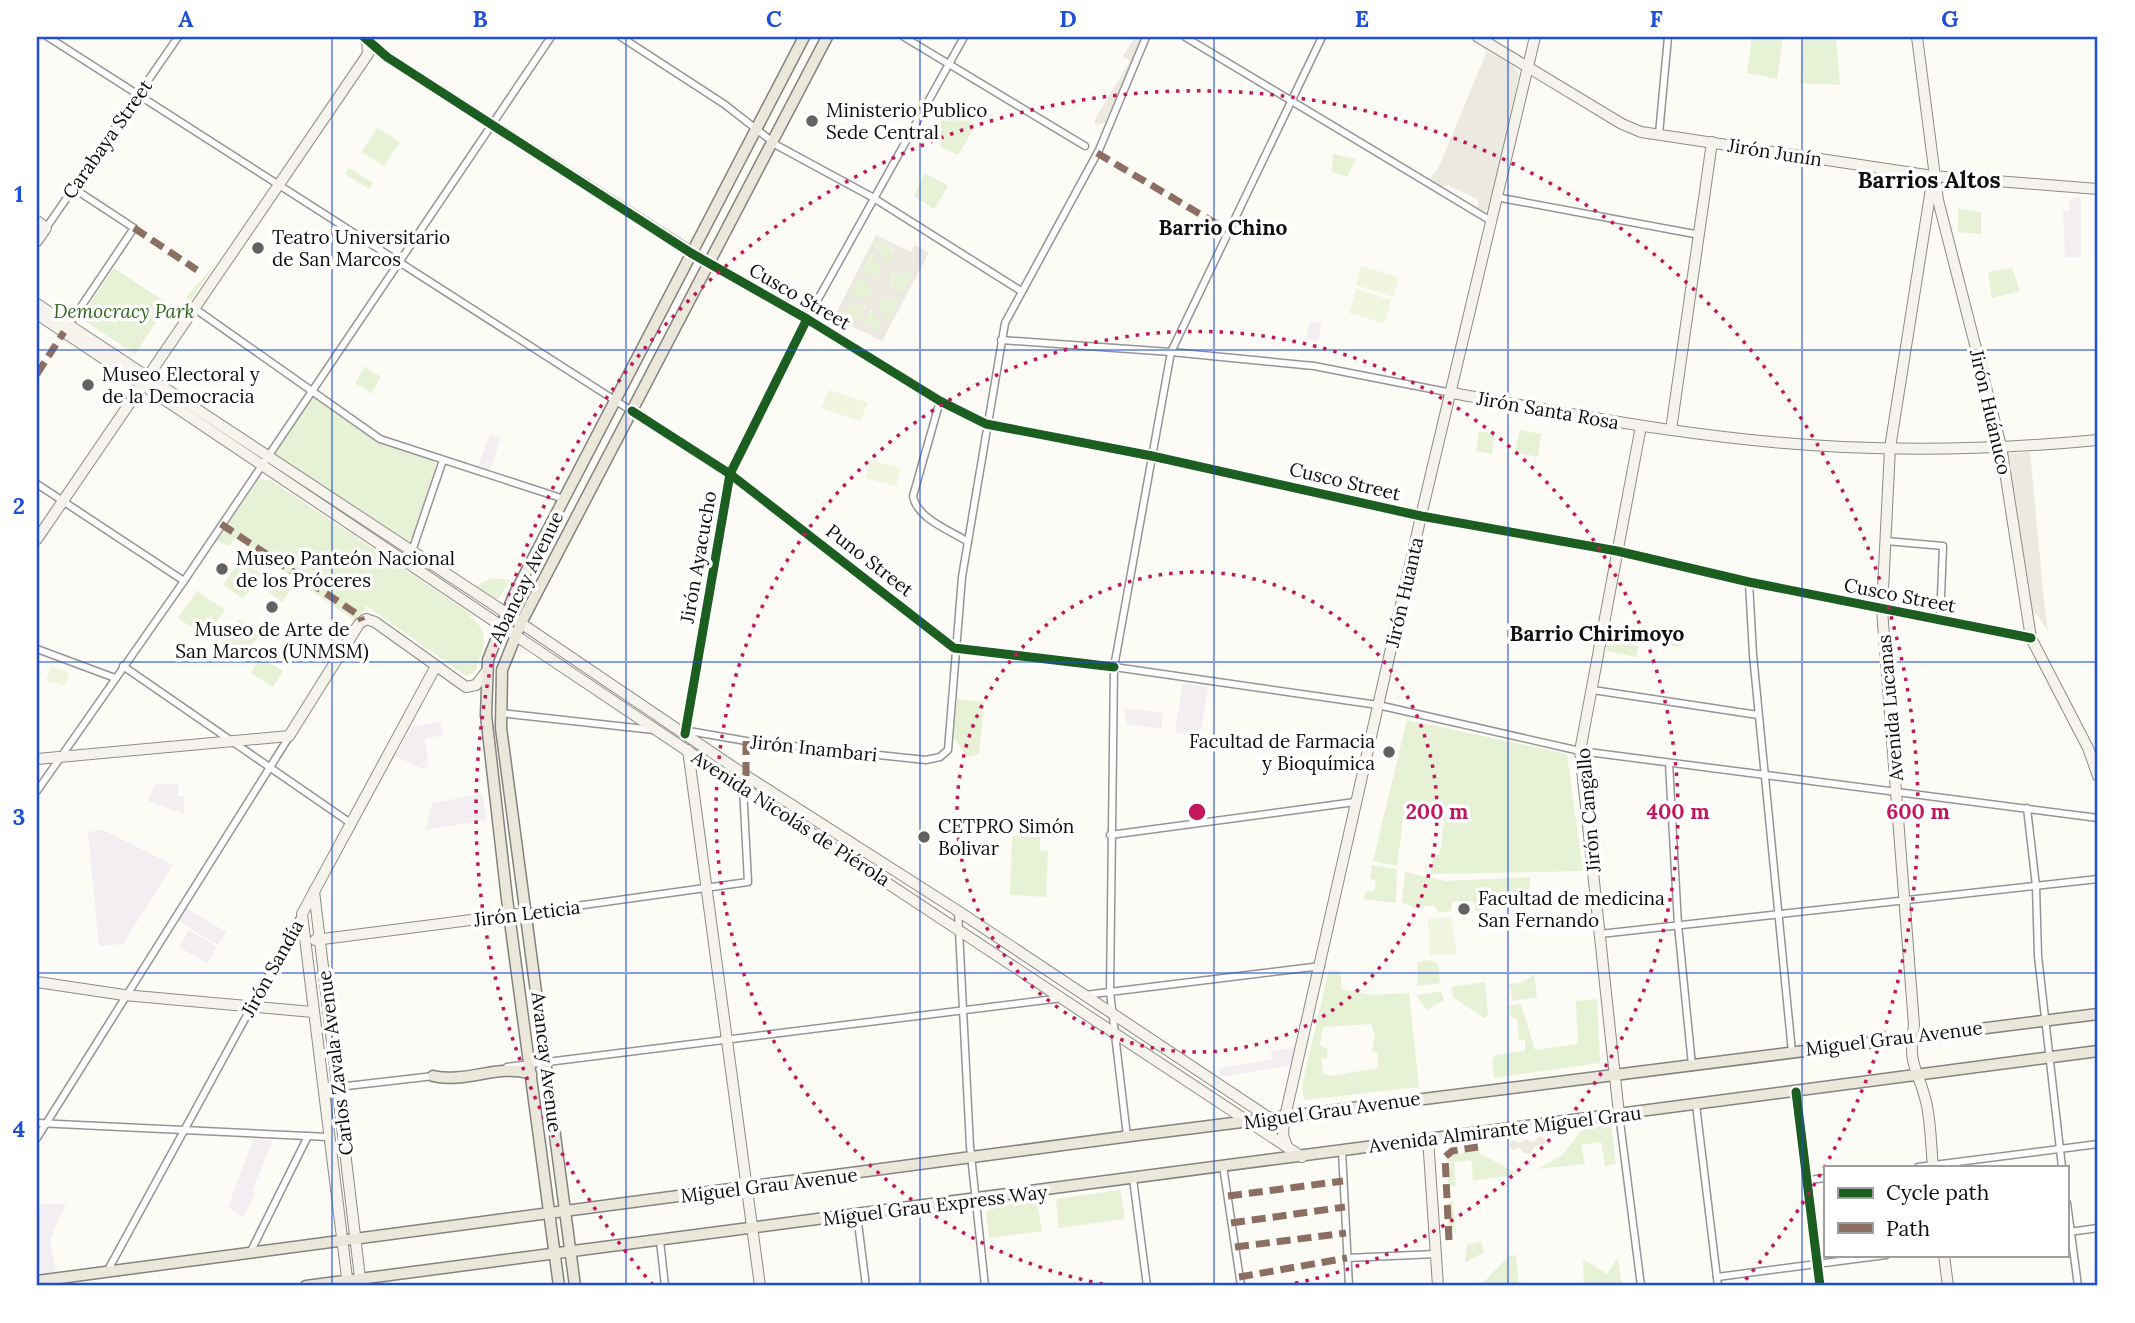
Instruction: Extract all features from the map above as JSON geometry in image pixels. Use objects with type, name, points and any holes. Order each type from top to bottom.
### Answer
[{"type":"main road","name":"Abancay Avenue","points":[[559,1286],[509,915],[486,715],[486,671],[500,624],[804,37]]},
{"type":"main road","name":"Abancay Avenue","points":[[526,913],[500,713],[502,670],[521,623],[827,37]]},
{"type":"main road","name":"Avancay Avenue","points":[[526,913],[575,1286]]},
{"type":"main road","name":"Miguel Grau Avenue","points":[[566,1213],[971,1161],[1127,1136],[1250,1124],[1271,1119],[2098,1013]]},
{"type":"main road","name":"Miguel Grau Avenue","points":[[1696,1105],[2098,1051]]},
{"type":"main road","points":[[433,1076],[447,1080],[530,1069]]},
{"type":"main road","name":"Avenida Almirante Miguel Grau","points":[[1294,1152],[1342,1151],[1619,1111],[1696,1105]]},
{"type":"main road","name":"Miguel Grau Express Way","points":[[554,1250],[660,1241],[752,1225],[857,1215],[974,1196],[1133,1179],[1294,1152]]},
{"type":"main road","points":[[37,1281],[251,1251],[355,1241],[566,1213]]},
{"type":"main road","points":[[306,1286],[554,1250]]},
{"type":"street","points":[[48,37],[280,183]]},
{"type":"street","name":"Carabaya Street","points":[[37,241],[178,37]]},
{"type":"street","points":[[37,791],[184,580],[551,37]]},
{"type":"street","points":[[621,37],[724,104],[773,143],[872,197],[1021,291]]},
{"type":"street","points":[[904,37],[1097,153]]},
{"type":"street","name":"Jirón Ayacucho","points":[[682,731],[730,474],[807,319],[872,197],[964,37]]},
{"type":"street","points":[[1146,37],[1097,153],[1021,291],[1001,341],[986,424],[954,648],[1114,667],[1378,705],[1580,751],[2098,818]]},
{"type":"street","points":[[1185,37],[1291,98],[1491,221]]},
{"type":"street","points":[[1127,1136],[1110,992],[1114,667],[1171,352],[1322,37]]},
{"type":"street","name":"Jirón Junín","points":[[1478,37],[1630,129],[1933,176],[2098,189]]},
{"type":"street","name":"Jirón Huanta","points":[[1294,1152],[1283,1135],[1284,1119],[1321,967],[1421,516],[1535,37]]},
{"type":"street","points":[[1659,134],[1668,37]]},
{"type":"street","name":"Jirón Huánuco","points":[[1917,37],[1933,176],[2001,446],[2031,638],[2088,748],[2098,776]]},
{"type":"street","points":[[367,38],[387,57],[490,124]]},
{"type":"street","points":[[37,539],[368,54],[367,38]]},
{"type":"street","name":"Cusco Street","points":[[490,124],[691,253],[807,319],[940,401],[986,424],[1152,456],[1421,516],[1617,551],[1882,610],[2031,638]]},
{"type":"street","points":[[1671,430],[1712,142]]},
{"type":"street","name":"Avenida Lucanas","points":[[1932,1166],[1928,1110],[1922,1086],[1914,1075],[1910,1052],[1913,1035],[1905,900],[1882,610],[1890,448],[1933,176]]},
{"type":"street","name":"Puno Street","points":[[280,183],[730,474],[954,648]]},
{"type":"street","points":[[66,329],[134,228],[73,188]]},
{"type":"street","points":[[1496,197],[1700,236]]},
{"type":"street","points":[[37,221],[46,228]]},
{"type":"street","name":"Avenida Nicolás de Piérola","points":[[37,304],[66,329]]},
{"type":"street","points":[[194,308],[380,439],[564,499]]},
{"type":"street","name":"Avenida Nicolás de Piérola","points":[[37,314],[66,329],[263,460],[515,635],[958,926],[1294,1152]]},
{"type":"street","name":"Jirón Santa Rosa","points":[[1001,341],[1171,352],[1343,369],[1452,393],[1641,426],[1842,447],[2001,446],[2098,440]]},
{"type":"street","points":[[940,401],[913,496],[914,505],[921,513],[968,542]]},
{"type":"street","name":"Jirón Cangallo","points":[[1619,1111],[1580,751],[1641,426]]},
{"type":"street","name":"Avenida Nicolás de Piérola","points":[[263,460],[412,551],[1271,1119]]},
{"type":"street","points":[[412,551],[443,460]]},
{"type":"street","points":[[37,484],[184,580]]},
{"type":"street","points":[[1886,541],[1943,546],[1940,621]]},
{"type":"street","points":[[1749,582],[1758,715],[1792,1052]]},
{"type":"street","points":[[37,1138],[124,995],[362,621],[375,622],[470,687],[479,683],[486,671]]},
{"type":"street","name":"Jirón Inambari","points":[[682,731],[746,741],[926,760],[940,757],[948,750],[954,648]]},
{"type":"street","points":[[37,649],[115,678]]},
{"type":"street","points":[[124,666],[349,822]]},
{"type":"street","name":"Jirón Sandía","points":[[107,1270],[436,666]]},
{"type":"street","points":[[1592,690],[1758,715]]},
{"type":"street","points":[[500,713],[658,730]]},
{"type":"street","points":[[37,759],[289,736]]},
{"type":"street","points":[[688,750],[760,1286]]},
{"type":"street","points":[[1669,763],[1678,925],[1692,1065]]},
{"type":"street","name":"Jirón Leticia","points":[[304,941],[748,882],[743,787]]},
{"type":"street","points":[[1111,835],[1356,802]]},
{"type":"street","points":[[2027,808],[2036,886],[2038,956],[2062,1166]]},
{"type":"street","points":[[1600,934],[1779,912],[2098,880]]},
{"type":"street","name":"Carlos Zavala Avenue","points":[[314,888],[360,1280]]},
{"type":"street","points":[[958,911],[971,1161],[985,1286]]},
{"type":"street","name":"Carlos Zavala Avenue","points":[[302,914],[347,1281]]},
{"type":"street","points":[[1083,996],[1321,967]]},
{"type":"street","points":[[37,982],[124,995],[313,1012]]},
{"type":"street","points":[[530,1069],[547,1062],[1064,998]]},
{"type":"street","points":[[318,1049],[333,1047]]},
{"type":"street","points":[[338,1087],[433,1076]]},
{"type":"street","points":[[1199,1090],[1207,1077]]},
{"type":"street","points":[[1796,1092],[1821,1286]]},
{"type":"street","points":[[1696,1105],[1718,1286]]},
{"type":"street","points":[[1619,1111],[1641,1286]]},
{"type":"street","points":[[37,1123],[328,1137]]},
{"type":"street","points":[[251,1251],[308,1136]]},
{"type":"street","points":[[1429,1138],[1438,1286]]},
{"type":"street","points":[[1932,1166],[2098,1144]]},
{"type":"street","points":[[1342,1151],[1349,1286]]},
{"type":"street","points":[[331,1160],[346,1158]]},
{"type":"street","points":[[1223,1166],[1241,1286]]},
{"type":"street","points":[[1809,1180],[1824,1178]]},
{"type":"street","points":[[1133,1179],[1147,1286]]},
{"type":"street","points":[[857,1215],[866,1286]]},
{"type":"street","points":[[2077,1286],[2069,1232],[2098,1228]]},
{"type":"street","points":[[660,1241],[666,1286]]},
{"type":"street","points":[[1347,1258],[1436,1254]]},
{"type":"street","points":[[1717,1277],[1879,1256]]},
{"type":"street","points":[[1944,1256],[1948,1286]]},
{"type":"shaded area","points":[[1135,37],[1143,37],[1105,123],[1095,125],[1095,119],[1130,61],[1123,56]]},
{"type":"shaded area","points":[[1487,51],[1512,65],[1519,74],[1497,178],[1489,208],[1484,211],[1478,208],[1478,200],[1448,185],[1441,187],[1430,178],[1438,169]]},
{"type":"shaded area","points":[[2081,197],[2081,257],[2065,257],[2063,210],[2070,211],[2069,200]]},
{"type":"shaded area","points":[[876,235],[911,252],[915,245],[929,253],[882,341],[834,317]],"holes":[[[878,241],[895,250],[888,263],[875,246]],[[872,253],[882,270],[873,279],[862,273]],[[912,272],[903,292],[891,286],[892,274]],[[858,279],[870,285],[869,297],[849,299]],[[887,295],[898,301],[888,321],[877,304]],[[866,305],[860,320],[842,312],[848,306]],[[872,309],[883,329],[882,332],[864,323]]]},
{"type":"shaded area","points":[[1310,321],[1322,323],[1318,341],[1306,339]]},
{"type":"shaded area","points":[[490,434],[501,438],[490,470],[478,466]]},
{"type":"shaded area","points":[[2030,452],[2048,631],[2037,615],[2032,615],[2004,454]]},
{"type":"shaded area","points":[[1183,683],[1208,687],[1200,736],[1175,732]]},
{"type":"shaded area","points":[[1124,708],[1163,713],[1161,729],[1127,724]]},
{"type":"shaded area","points":[[441,721],[443,735],[425,739],[428,762],[425,770],[395,756],[412,727]]},
{"type":"shaded area","points":[[155,784],[178,784],[178,796],[184,796],[184,814],[148,801]]},
{"type":"shaded area","points":[[482,794],[487,820],[426,830],[432,803]]},
{"type":"shaded area","points":[[103,830],[173,865],[123,944],[99,946],[88,832]]},
{"type":"shaded area","points":[[186,908],[226,932],[218,945],[179,921]]},
{"type":"shaded area","points":[[189,930],[217,947],[207,963],[179,947]]},
{"type":"shaded area","points":[[1295,1047],[1292,1065],[1220,1077],[1219,1068],[1272,1060],[1271,1051]]},
{"type":"shaded area","points":[[1540,1136],[1545,1139],[1545,1144],[1535,1146],[1531,1153],[1524,1153],[1520,1148],[1513,1150],[1509,1146],[1512,1140],[1520,1143],[1526,1139],[1534,1142]]},
{"type":"shaded area","points":[[253,1139],[273,1140],[252,1191],[255,1193],[243,1218],[228,1207]]},
{"type":"shaded area","points":[[37,1204],[66,1204],[50,1239],[56,1272],[37,1274]]},
{"type":"green space","points":[[1752,37],[1783,37],[1777,79],[1747,73]]},
{"type":"green space","points":[[1803,37],[1836,37],[1840,85],[1800,83]]},
{"type":"green space","points":[[949,108],[976,125],[958,155],[940,146],[943,138],[935,133]]},
{"type":"green space","points":[[377,128],[400,142],[384,166],[362,152]]},
{"type":"green space","points":[[1333,154],[1356,159],[1347,177],[1332,172]]},
{"type":"green space","points":[[349,168],[373,183],[369,189],[345,174]]},
{"type":"green space","points":[[925,173],[948,186],[934,209],[914,196]]},
{"type":"green space","points":[[1958,209],[1981,212],[1981,234],[1958,232]]},
{"type":"green space","points":[[878,241],[895,251],[888,263],[875,245]]},
{"type":"green space","points":[[873,254],[882,270],[873,279],[861,273]]},
{"type":"green space","points":[[217,261],[190,301],[186,298]]},
{"type":"green space","points":[[1361,266],[1399,277],[1393,297],[1356,285]]},
{"type":"green space","name":"Democracy Park","points":[[114,268],[168,304],[135,354],[80,318]]},
{"type":"green space","points":[[2012,268],[2020,291],[1992,298],[1988,272]]},
{"type":"green space","points":[[912,272],[903,292],[891,286],[893,274]]},
{"type":"green space","points":[[858,279],[870,285],[870,297],[848,299]]},
{"type":"green space","points":[[1356,289],[1391,300],[1384,323],[1349,313]]},
{"type":"green space","points":[[887,295],[899,301],[888,321],[877,304]]},
{"type":"green space","points":[[865,305],[860,320],[842,312],[848,306]]},
{"type":"green space","points":[[873,309],[883,330],[882,332],[864,323]]},
{"type":"green space","points":[[365,367],[381,377],[371,393],[355,383]]},
{"type":"green space","points":[[829,390],[868,403],[860,421],[821,408]]},
{"type":"green space","points":[[310,397],[315,397],[370,434],[431,459],[436,465],[413,537],[408,541],[273,454]]},
{"type":"green space","points":[[1520,430],[1541,434],[1538,457],[1515,452]]},
{"type":"green space","points":[[1479,431],[1494,434],[1492,454],[1476,451]]},
{"type":"green space","points":[[870,460],[901,468],[896,486],[865,478]]},
{"type":"green space","points":[[258,480],[270,480],[471,614],[470,617],[481,629],[484,642],[475,672],[466,676],[367,606],[355,621],[236,538],[229,546],[217,540]]},
{"type":"green space","points":[[240,560],[261,574],[243,599],[223,585]]},
{"type":"green space","points":[[279,577],[293,586],[282,602],[268,592]]},
{"type":"green space","points":[[491,578],[510,580],[499,598],[493,599],[471,589]]},
{"type":"green space","points":[[197,591],[225,610],[206,637],[178,618]]},
{"type":"green space","points":[[239,619],[260,634],[242,660],[221,645]]},
{"type":"green space","points":[[1677,629],[1683,632],[1686,638],[1683,644],[1677,647],[1671,644],[1668,638],[1671,632]]},
{"type":"green space","points":[[1610,632],[1619,634],[1618,642],[1639,646],[1636,657],[1606,651]]},
{"type":"green space","points":[[261,657],[283,671],[273,687],[251,673]]},
{"type":"green space","points":[[51,666],[69,672],[65,686],[46,680]]},
{"type":"green space","points":[[957,699],[984,702],[979,754],[967,757],[953,736]]},
{"type":"green space","points":[[1407,720],[1567,754],[1583,871],[1431,874],[1433,856],[1440,854],[1444,821],[1404,813],[1397,866],[1373,861]]},
{"type":"green space","points":[[1012,836],[1040,837],[1040,850],[1048,851],[1046,897],[1010,895]]},
{"type":"green space","points":[[1372,865],[1397,869],[1396,903],[1363,899],[1366,892],[1374,891],[1376,881],[1370,878]]},
{"type":"green space","points":[[1405,872],[1446,881],[1531,877],[1529,891],[1489,893],[1484,914],[1477,913],[1473,901],[1453,901],[1451,911],[1438,913],[1435,905],[1414,908],[1402,902]]},
{"type":"green space","points":[[1451,917],[1457,954],[1430,955],[1428,919]]},
{"type":"green space","points":[[1429,960],[1438,963],[1440,983],[1417,986],[1418,962]]},
{"type":"green space","points":[[1329,970],[1341,971],[1341,989],[1375,995],[1409,993],[1419,1087],[1304,1100],[1302,1086]],"holes":[[[1371,1024],[1375,1036],[1372,1051],[1378,1053],[1378,1068],[1330,1076],[1323,1074],[1321,1059],[1328,1058],[1327,1048],[1320,1045],[1323,1027]]]},
{"type":"green space","points":[[1534,975],[1537,997],[1513,1001],[1509,984],[1520,983]]},
{"type":"green space","points":[[1485,982],[1488,1015],[1484,1018],[1453,997],[1451,987]]},
{"type":"green space","points":[[1441,991],[1444,1000],[1427,1010],[1416,995]]},
{"type":"green space","points":[[1597,999],[1600,1063],[1494,1078],[1492,1060],[1495,1055],[1525,1051],[1525,1040],[1519,1040],[1517,1019],[1510,1016],[1509,1006],[1521,1004],[1535,1050],[1578,1044],[1576,1001]]},
{"type":"green space","points":[[1611,1125],[1616,1164],[1605,1166],[1601,1142],[1581,1145],[1585,1164],[1538,1169],[1562,1155],[1583,1129]]},
{"type":"green space","points":[[1476,1151],[1518,1174],[1473,1181],[1472,1162],[1454,1162],[1456,1186],[1448,1186],[1447,1163],[1451,1154]]},
{"type":"green space","points":[[1120,1190],[1125,1219],[1059,1228],[1056,1199]]},
{"type":"green space","points":[[1037,1201],[1042,1231],[989,1238],[986,1213],[991,1207]]},
{"type":"green space","points":[[1453,1201],[1456,1233],[1449,1229],[1447,1203]]},
{"type":"green space","points":[[1481,1242],[1484,1252],[1465,1263],[1467,1245]]},
{"type":"green space","points":[[1516,1255],[1519,1286],[1480,1286],[1509,1256]]},
{"type":"green space","points":[[1618,1258],[1622,1286],[1584,1286],[1583,1259],[1607,1274]]},
{"type":"marked path","points":[[1097,153],[1227,230]]},
{"type":"marked path","points":[[134,228],[197,270]]},
{"type":"marked path","points":[[37,374],[64,332]]},
{"type":"marked path","points":[[221,524],[360,616],[362,621]]},
{"type":"marked path","points":[[746,741],[746,776]]},
{"type":"marked path","points":[[1449,1240],[1445,1157],[1452,1151],[1478,1147]]},
{"type":"marked path","points":[[1228,1196],[1343,1181]]},
{"type":"marked path","points":[[1231,1223],[1345,1207]]},
{"type":"marked path","points":[[1235,1247],[1346,1233]]},
{"type":"marked path","points":[[1239,1277],[1347,1258]]},
{"type":"cycle path","points":[[364,37],[387,57],[691,253],[807,319],[940,401],[986,424],[1152,456],[1421,516],[1617,551],[1749,582],[2031,638]]},
{"type":"cycle path","points":[[685,734],[730,474],[807,319]]},
{"type":"cycle path","points":[[632,411],[730,474],[954,648],[1114,667]]},
{"type":"cycle path","points":[[1796,1092],[1820,1286]]},
{"type":"place","name":"Ministerio Publico Sede Central","points":[[812,121]]},
{"type":"place","name":"Teatro Universitario de San Marcos","points":[[258,248]]},
{"type":"place","name":"Museo Electoral y de la Democracia","points":[[88,385]]},
{"type":"place","name":"Museo Panteón Nacional de los Próceres","points":[[222,569]]},
{"type":"place","name":"Museo de Arte de San Marcos (UNMSM)","points":[[272,607]]},
{"type":"place","name":"Facultad de Farmacia y Bioquímica","points":[[1389,752]]},
{"type":"place","name":"CETPRO Simón Bolivar","points":[[924,837]]},
{"type":"place","name":"Facultad de medicina San Fernando","points":[[1464,909]]},
{"type":"district","name":"Barrios Altos","points":[[1929,179]]},
{"type":"district","name":"Barrio Chino","points":[[1223,227]]},
{"type":"district","name":"Barrio Chirimoyo","points":[[1597,633]]}]
